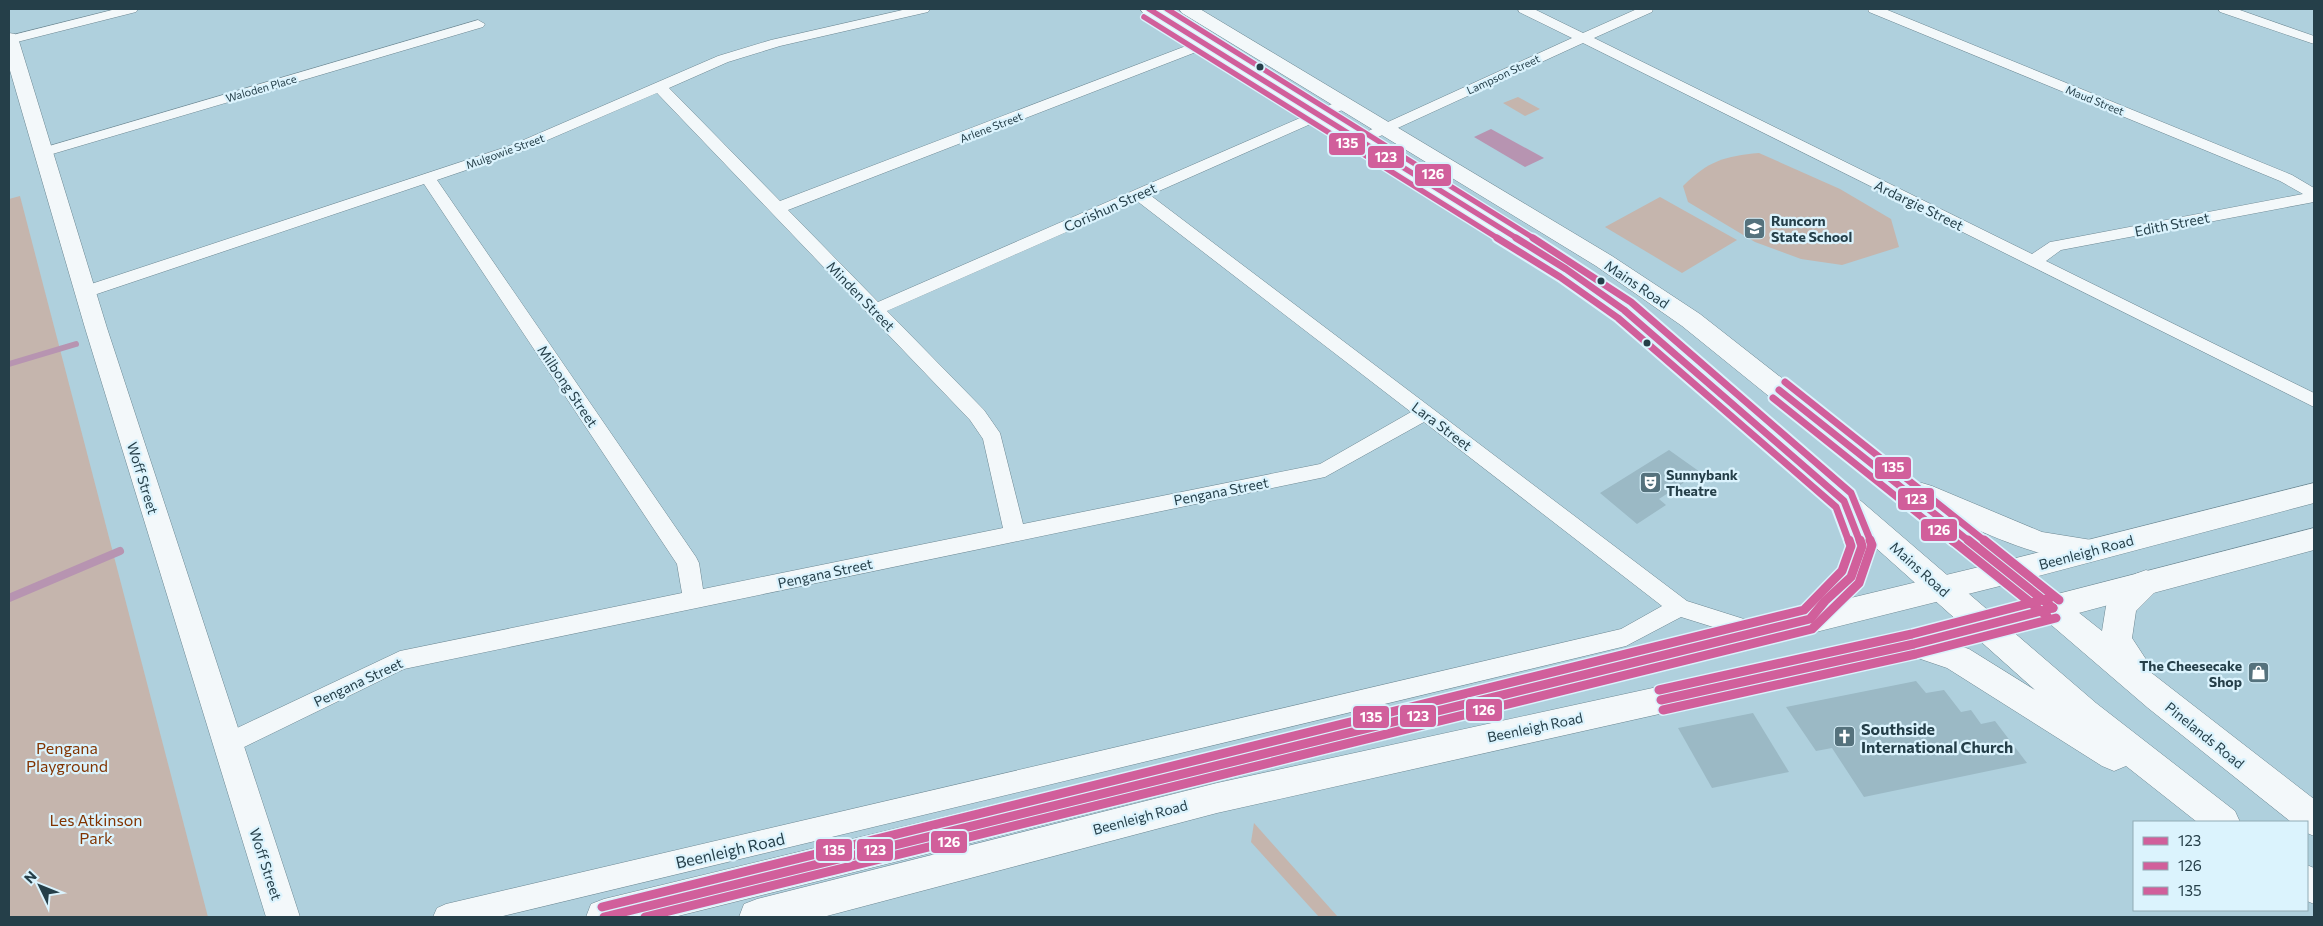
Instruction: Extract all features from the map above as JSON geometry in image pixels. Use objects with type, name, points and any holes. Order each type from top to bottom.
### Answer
[{"type":"main road","name":"Mains Road","points":[[1149,9],[1566,269],[1624,310],[1844,501],[1984,627]]},
{"type":"main road","name":"Mains Road","points":[[1188,9],[1604,261],[1657,296],[1720,341],[1888,478],[2053,608]]},
{"type":"main road","points":[[1888,478],[2005,530],[2040,543],[2094,550]]},
{"type":"main road","name":"Beenleigh Road","points":[[604,917],[1758,632],[1941,589],[2314,493]]},
{"type":"main road","points":[[1810,620],[1825,601],[1851,577],[1862,546],[1844,501]]},
{"type":"main road","name":"Beenleigh Road","points":[[757,917],[1217,798],[1914,644],[2314,539]]},
{"type":"main road","points":[[2146,582],[2120,606],[2116,640],[2159,698]]},
{"type":"main road","name":"Pinelands Road","points":[[2053,608],[2159,698],[2314,820]]},
{"type":"main road","points":[[1984,627],[2084,713],[2213,815]]},
{"type":"main road","points":[[1914,644],[1958,658],[2111,755],[2213,815]]},
{"type":"street","points":[[10,39],[132,9]]},
{"type":"street","name":"Mulgowie Street","points":[[85,292],[428,178],[551,134],[723,59],[776,43],[901,12],[923,9]]},
{"type":"street","name":"Ardargie Street","points":[[1524,9],[2314,401]]},
{"type":"street","name":"Lampson Street","points":[[1360,140],[1647,9]]},
{"type":"street","name":"Maud Street","points":[[1874,9],[2286,178],[2314,195]]},
{"type":"street","points":[[2226,9],[2314,40]]},
{"type":"street","name":"Waloden Place","points":[[44,152],[478,24]]},
{"type":"street","name":"Woff Street","points":[[10,39],[85,292],[227,744],[284,917]]},
{"type":"street","name":"Arlene Street","points":[[777,208],[1204,44]]},
{"type":"street","name":"Minden Street","points":[[659,86],[977,415],[993,438],[1015,533]]},
{"type":"street","name":"Corishun Street","points":[[875,310],[1344,104]]},
{"type":"street","name":"Milbong Street","points":[[428,178],[688,563],[694,601]]},
{"type":"street","name":"Lara Street","points":[[1138,194],[1680,607],[1758,632]]},
{"type":"street","name":"Edith Street","points":[[2034,261],[2056,246],[2314,195]]},
{"type":"street","name":"Pengana Street","points":[[227,744],[400,660],[1325,470],[1425,413]]},
{"type":"street","name":"Beenleigh Road","points":[[446,917],[1626,637],[1680,607]]},
{"type":"green space","points":[[1518,97],[1540,109],[1525,116],[1503,103]]},
{"type":"green space","points":[[1759,153],[1840,189],[1891,219],[1899,247],[1842,265],[1801,259],[1755,242],[1688,202],[1683,186],[1709,165],[1727,158]]},
{"type":"green space","name":"Les Atkinson Park","points":[[20,196],[208,917],[9,917],[9,199]]},
{"type":"green space","points":[[1660,197],[1737,240],[1682,273],[1605,227]]},
{"type":"green space","points":[[1254,823],[1338,917],[1319,917],[1251,842]]},
{"type":"shaded area","points":[[1491,129],[1544,158],[1525,167],[1474,137]]},
{"type":"building","name":"Sunnybank Theatre","points":[[1669,450],[1700,472],[1659,499],[1666,505],[1637,524],[1600,493]]},
{"type":"building","name":"Southside International Church","points":[[1916,681],[1926,693],[1944,690],[1961,712],[1971,710],[1981,724],[1995,721],[2027,763],[1864,797],[1832,748],[1816,751],[1786,707]]},
{"type":"building","points":[[1753,713],[1789,772],[1712,788],[1678,728]]},
{"type":"waterway","points":[[9,364],[76,344]]},
{"type":"waterway","points":[[9,598],[120,551]]},
{"type":"transit line","name":"123","points":[[604,917],[1810,619],[1825,601],[1851,577],[1862,546],[1844,501],[1624,310],[1566,269],[1149,9]]},
{"type":"transit line","name":"126","points":[[645,917],[1812,629],[1859,583],[1872,545],[1851,493],[1631,302],[1571,261],[1167,9]]},
{"type":"transit line","name":"135","points":[[602,907],[1804,610],[1842,571],[1851,546],[1836,507],[1618,318],[1560,277],[1144,17]]},
{"type":"transit line","name":"135","points":[[1785,382],[2059,600]]},
{"type":"transit line","name":"123","points":[[1779,390],[2053,608]]},
{"type":"transit line","name":"126","points":[[1773,398],[2047,616]]},
{"type":"transit line","name":"135","points":[[1659,690],[1912,634],[2050,598]]},
{"type":"transit line","name":"123","points":[[1661,700],[1914,644],[2053,608]]},
{"type":"transit line","name":"126","points":[[1663,710],[1916,654],[2056,618]]},
{"type":"place","name":"Runcorn State School","points":[[1755,228]]},
{"type":"place","name":"Sunnybank Theatre","points":[[1650,482]]},
{"type":"place","name":"The Cheesecake Shop","points":[[2258,673]]},
{"type":"place","name":"Southside International Church","points":[[1845,737]]},
{"type":"park label","name":"Pengana Playground","points":[[67,756]]}]
